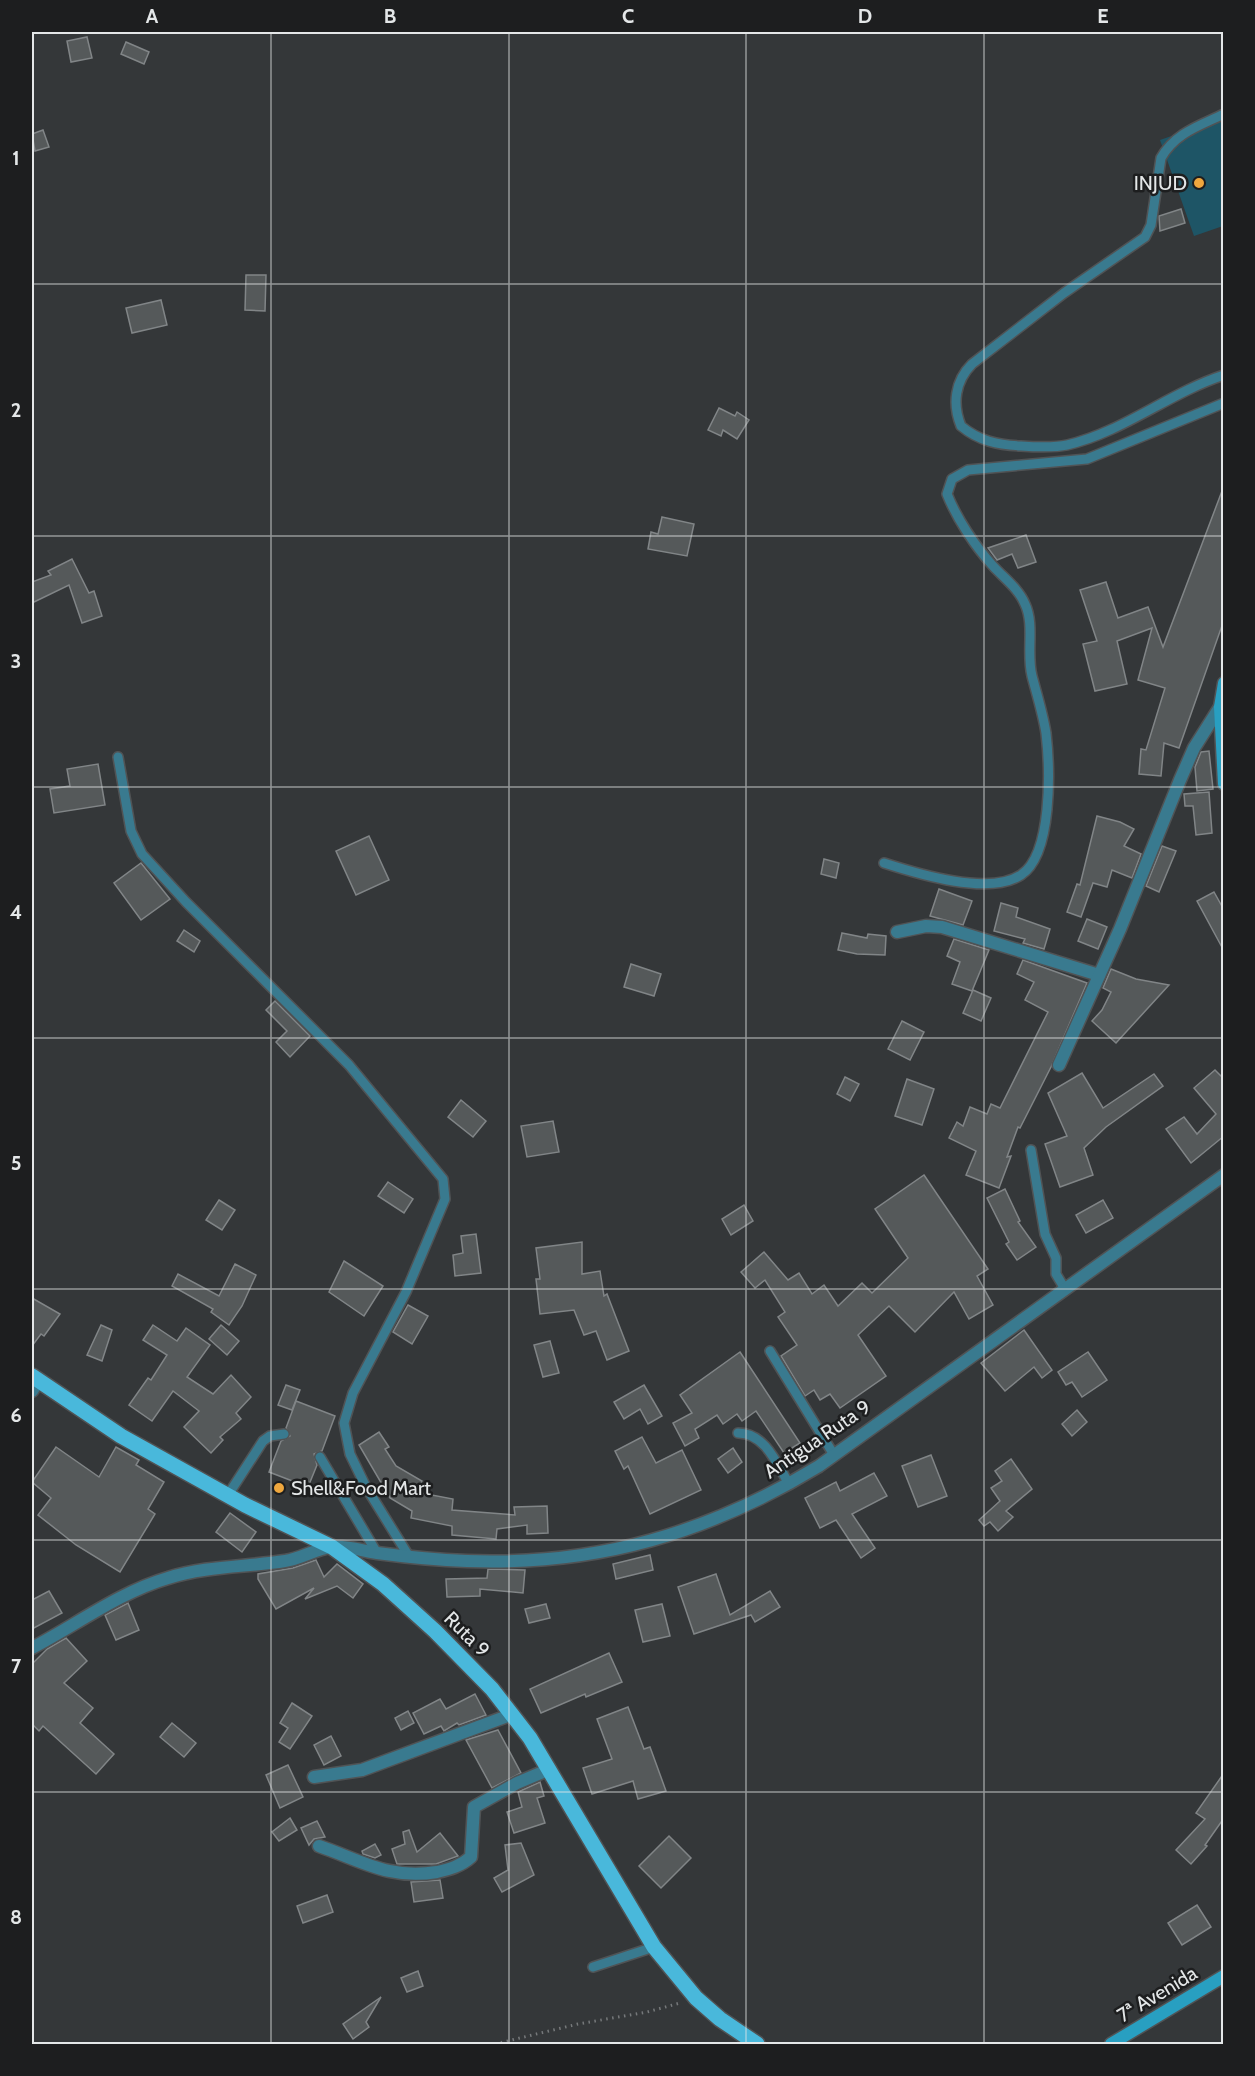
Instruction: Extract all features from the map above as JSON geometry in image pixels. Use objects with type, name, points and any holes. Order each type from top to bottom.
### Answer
[{"type":"main road","points":[[1224,683],[1220,707],[1224,784]]},
{"type":"main road","name":"Ruta 9","points":[[34,1382],[121,1436],[228,1495],[332,1547],[383,1584],[435,1631],[492,1689],[513,1714],[550,1769],[654,1947],[696,1998],[720,2019],[757,2044]]},
{"type":"main road","name":"7ª Avenida","points":[[1111,2044],[1224,1976]]},
{"type":"street","points":[[1059,1065],[1194,748],[1220,707]]},
{"type":"street","points":[[897,932],[926,926],[942,927],[1099,975]]},
{"type":"street","name":"Antigua Ruta 9","points":[[332,1547],[410,1558],[512,1562],[582,1556],[662,1539],[703,1525],[789,1484],[834,1455],[1185,1206],[1224,1175]]},
{"type":"street","points":[[32,1648],[140,1588],[164,1579],[192,1573],[288,1561],[332,1547]]},
{"type":"street","points":[[314,1777],[362,1770],[513,1714]]},
{"type":"street","points":[[319,1846],[397,1874],[421,1874],[454,1868],[471,1857],[474,1807],[517,1783],[550,1769]]},
{"type":"lane","points":[[1224,114],[1180,135],[1164,152],[1161,158],[1149,232],[1064,292],[972,364],[961,379],[954,405],[961,426],[985,441],[1005,446],[1066,445],[1109,429],[1194,386],[1224,375]]},
{"type":"lane","points":[[884,863],[918,874],[960,881],[996,882],[1019,876],[1030,868],[1041,850],[1048,764],[1046,732],[1031,673],[1028,613],[1025,602],[981,552],[950,503],[947,494],[952,479],[958,473],[985,467],[1092,458],[1224,403]]},
{"type":"lane","points":[[118,757],[131,831],[142,854],[186,902],[349,1065],[443,1179],[445,1199],[406,1292],[353,1393],[345,1423],[350,1454],[366,1487],[410,1558]]},
{"type":"lane","points":[[1031,1150],[1045,1234],[1056,1258],[1056,1274],[1065,1289]]},
{"type":"lane","points":[[770,1351],[834,1455]]},
{"type":"lane","points":[[738,1434],[747,1433],[762,1441],[789,1484]]},
{"type":"lane","points":[[228,1495],[263,1441],[270,1436],[284,1434]]},
{"type":"lane","points":[[320,1457],[377,1553]]},
{"type":"lane","points":[[593,1967],[654,1947]]},
{"type":"path","points":[[495,2044],[578,2024],[647,2012],[696,1998]]},
{"type":"shaded area","name":"INJUD","points":[[1223,118],[1223,226],[1194,236],[1160,140]]},
{"type":"building","points":[[87,37],[92,58],[71,62],[67,41]]},
{"type":"building","points":[[126,42],[149,52],[144,64],[121,54]]},
{"type":"building","points":[[43,130],[49,147],[35,151],[32,134]]},
{"type":"building","name":"INJUD","points":[[1181,209],[1185,223],[1160,231],[1159,216]]},
{"type":"building","points":[[246,275],[266,275],[265,311],[245,310]]},
{"type":"building","points":[[161,300],[167,325],[132,333],[126,308]]},
{"type":"building","points":[[719,408],[735,416],[737,412],[749,420],[737,439],[723,430],[721,436],[708,430]]},
{"type":"building","points":[[1222,491],[1224,620],[1179,748],[1164,743],[1161,776],[1139,774],[1141,749],[1146,750],[1165,688],[1138,680],[1152,628],[1117,641],[1127,684],[1095,691],[1083,644],[1097,641],[1080,590],[1106,582],[1118,618],[1148,607],[1163,647]]},
{"type":"building","points":[[662,517],[694,524],[687,556],[648,549],[651,532],[658,534]]},
{"type":"building","points":[[1026,535],[1036,562],[1018,568],[1012,554],[997,560],[988,548]]},
{"type":"building","points":[[72,559],[89,593],[94,591],[102,616],[82,623],[69,585],[32,603],[32,582],[51,575],[48,571]]},
{"type":"building","points":[[1209,751],[1213,789],[1197,791],[1195,767],[1201,752]]},
{"type":"building","points":[[98,764],[105,805],[54,813],[50,789],[70,786],[67,769]]},
{"type":"building","points":[[1209,792],[1212,833],[1196,835],[1193,806],[1185,806],[1184,794]]},
{"type":"building","points":[[1097,816],[1120,822],[1134,829],[1124,846],[1141,854],[1132,878],[1112,870],[1107,887],[1093,883],[1081,917],[1067,912],[1077,884],[1080,885]]},
{"type":"building","points":[[369,836],[389,880],[356,895],[336,851]]},
{"type":"building","points":[[1162,846],[1176,851],[1159,892],[1146,886]]},
{"type":"building","points":[[824,859],[839,863],[836,878],[821,874]]},
{"type":"building","points":[[141,863],[170,899],[141,920],[114,883]]},
{"type":"building","points":[[939,889],[972,901],[963,925],[930,916]]},
{"type":"building","points":[[1214,892],[1224,910],[1224,951],[1197,901]]},
{"type":"building","points":[[1001,903],[1018,908],[1016,917],[1050,929],[1044,949],[1023,943],[1025,939],[994,931]]},
{"type":"building","points":[[1087,919],[1107,927],[1098,949],[1078,941]]},
{"type":"building","points":[[184,930],[200,941],[194,952],[177,941]]},
{"type":"building","points":[[842,933],[867,938],[868,934],[886,936],[885,955],[857,954],[838,950]]},
{"type":"building","points":[[954,939],[989,950],[972,991],[952,984],[960,962],[947,956]]},
{"type":"building","points":[[1023,960],[1087,983],[1051,1067],[1020,1128],[1018,1127],[1007,1157],[1011,1156],[999,1188],[966,1175],[976,1151],[949,1138],[957,1122],[963,1126],[970,1107],[987,1114],[991,1104],[1000,1108],[1048,1012],[1025,1000],[1034,982],[1017,974]]},
{"type":"building","points":[[631,964],[661,974],[654,996],[624,987]]},
{"type":"building","points":[[1111,969],[1136,979],[1169,985],[1116,1043],[1092,1021],[1102,1010],[1111,992],[1103,988]]},
{"type":"building","points":[[973,990],[991,998],[981,1021],[963,1013]]},
{"type":"building","points":[[275,1001],[310,1036],[290,1057],[276,1042],[287,1031],[266,1010]]},
{"type":"building","points":[[902,1021],[924,1032],[910,1060],[888,1049]]},
{"type":"building","points":[[1215,1070],[1224,1079],[1224,1136],[1191,1163],[1166,1129],[1184,1117],[1197,1134],[1216,1114],[1194,1088]]},
{"type":"building","points":[[1082,1073],[1103,1108],[1154,1074],[1163,1086],[1106,1127],[1084,1148],[1093,1175],[1060,1187],[1045,1144],[1067,1136],[1048,1093]]},
{"type":"building","points":[[845,1077],[859,1084],[850,1101],[837,1094]]},
{"type":"building","points":[[907,1079],[934,1089],[922,1125],[895,1116]]},
{"type":"building","points":[[461,1100],[486,1121],[473,1137],[448,1117]]},
{"type":"building","points":[[553,1121],[559,1152],[527,1157],[521,1126]]},
{"type":"building","points":[[924,1175],[988,1269],[977,1276],[993,1305],[969,1319],[954,1292],[915,1332],[889,1306],[858,1335],[886,1376],[840,1408],[830,1394],[820,1400],[814,1390],[805,1396],[781,1356],[797,1345],[778,1317],[785,1312],[765,1280],[755,1288],[741,1272],[764,1252],[788,1280],[799,1273],[812,1294],[824,1285],[838,1306],[862,1283],[872,1293],[908,1258],[875,1209]]},
{"type":"building","points":[[388,1182],[413,1199],[404,1213],[378,1196]]},
{"type":"building","points":[[1005,1189],[1020,1221],[1018,1222],[1036,1247],[1017,1260],[1006,1244],[1009,1242],[987,1198]]},
{"type":"building","points":[[219,1200],[235,1210],[222,1230],[206,1220]]},
{"type":"building","points":[[1103,1200],[1113,1218],[1086,1233],[1076,1215]]},
{"type":"building","points":[[744,1205],[753,1221],[731,1235],[722,1219]]},
{"type":"building","points":[[476,1234],[481,1273],[455,1276],[453,1255],[463,1253],[461,1236]]},
{"type":"building","points":[[582,1242],[582,1274],[600,1271],[604,1296],[607,1294],[629,1351],[607,1360],[596,1331],[584,1335],[574,1310],[540,1314],[536,1279],[540,1279],[536,1248]]},
{"type":"building","points":[[344,1261],[383,1286],[364,1316],[329,1292]]},
{"type":"building","points":[[235,1264],[256,1275],[242,1306],[229,1325],[211,1312],[213,1309],[172,1286],[178,1274],[219,1296]]},
{"type":"building","points":[[32,1298],[60,1314],[44,1336],[41,1334],[32,1346]]},
{"type":"building","points":[[408,1305],[428,1316],[412,1344],[393,1332]]},
{"type":"building","points":[[101,1325],[112,1330],[102,1361],[87,1355]]},
{"type":"building","points":[[153,1325],[177,1341],[186,1328],[210,1345],[187,1377],[213,1394],[231,1375],[251,1397],[236,1413],[241,1419],[220,1437],[223,1440],[211,1453],[184,1427],[199,1411],[173,1391],[152,1421],[129,1405],[148,1378],[151,1380],[167,1355],[143,1340]]},
{"type":"building","points":[[221,1325],[239,1341],[227,1355],[209,1339]]},
{"type":"building","points":[[1024,1330],[1052,1370],[1042,1378],[1034,1367],[1005,1391],[981,1363]]},
{"type":"building","points":[[550,1341],[559,1373],[543,1377],[534,1345]]},
{"type":"building","points":[[740,1352],[800,1443],[784,1453],[756,1411],[742,1421],[737,1414],[723,1424],[717,1415],[695,1429],[699,1438],[685,1446],[673,1423],[692,1413],[680,1395]]},
{"type":"building","points":[[1088,1352],[1107,1380],[1082,1397],[1072,1382],[1066,1385],[1058,1372]]},
{"type":"building","points":[[286,1385],[300,1390],[292,1410],[278,1405]]},
{"type":"building","points":[[644,1385],[662,1416],[648,1424],[640,1409],[624,1419],[614,1402]]},
{"type":"building","points":[[296,1401],[335,1416],[322,1451],[314,1454],[317,1465],[308,1487],[269,1472],[281,1441],[290,1436],[286,1428]]},
{"type":"building","points":[[1077,1410],[1087,1422],[1072,1436],[1062,1424]]},
{"type":"building","points":[[379,1432],[389,1447],[385,1449],[396,1466],[422,1481],[416,1492],[453,1499],[452,1510],[515,1515],[514,1507],[547,1506],[548,1533],[527,1534],[527,1525],[497,1529],[496,1539],[452,1535],[452,1526],[411,1518],[412,1511],[390,1498],[359,1445]]},
{"type":"building","points":[[642,1437],[656,1463],[682,1450],[701,1490],[650,1514],[628,1466],[624,1469],[615,1451]]},
{"type":"building","points":[[56,1447],[99,1477],[116,1447],[139,1460],[136,1465],[164,1482],[148,1509],[155,1514],[120,1572],[76,1545],[38,1515],[51,1498],[32,1482]]},
{"type":"building","points":[[733,1448],[742,1462],[728,1473],[718,1459]]},
{"type":"building","points":[[931,1455],[947,1496],[918,1507],[902,1466]]},
{"type":"building","points":[[1011,1459],[1032,1489],[1006,1511],[1013,1517],[998,1531],[990,1522],[984,1526],[979,1520],[1000,1501],[991,1488],[1002,1481],[995,1471]]},
{"type":"building","points":[[874,1473],[887,1496],[852,1514],[875,1548],[861,1558],[836,1520],[820,1528],[805,1498],[836,1482],[840,1491]]},
{"type":"building","points":[[230,1513],[256,1532],[242,1552],[216,1532]]},
{"type":"building","points":[[650,1555],[653,1570],[616,1579],[613,1564]]},
{"type":"building","points":[[316,1560],[324,1577],[337,1564],[363,1584],[353,1598],[337,1586],[305,1599],[314,1588],[276,1609],[258,1579],[258,1574],[293,1568]]},
{"type":"building","points":[[488,1569],[525,1570],[523,1593],[480,1589],[480,1596],[447,1597],[446,1579],[487,1578]]},
{"type":"building","points":[[716,1574],[730,1615],[770,1591],[780,1607],[755,1622],[751,1615],[694,1634],[678,1587]]},
{"type":"building","points":[[49,1591],[62,1613],[32,1629],[32,1600]]},
{"type":"building","points":[[128,1603],[139,1630],[116,1640],[105,1615]]},
{"type":"building","points":[[546,1604],[550,1618],[529,1623],[525,1609]]},
{"type":"building","points":[[662,1604],[670,1636],[643,1642],[635,1610]]},
{"type":"building","points":[[66,1638],[87,1661],[64,1683],[93,1708],[80,1723],[114,1754],[96,1774],[43,1726],[39,1731],[32,1724],[32,1664],[47,1649]]},
{"type":"building","points":[[609,1653],[622,1682],[586,1697],[585,1694],[541,1713],[530,1689]]},
{"type":"building","points":[[475,1694],[486,1715],[459,1725],[457,1723],[444,1731],[441,1726],[424,1734],[413,1713],[440,1699],[446,1709]]},
{"type":"building","points":[[292,1703],[312,1716],[290,1749],[279,1742],[288,1728],[280,1723]]},
{"type":"building","points":[[628,1707],[644,1749],[650,1747],[666,1791],[638,1799],[633,1781],[592,1794],[583,1768],[612,1759],[597,1719]]},
{"type":"building","points":[[408,1711],[414,1723],[401,1730],[395,1718]]},
{"type":"building","points":[[172,1723],[196,1743],[184,1757],[160,1737]]},
{"type":"building","points":[[498,1730],[521,1773],[492,1788],[466,1740]]},
{"type":"building","points":[[331,1736],[341,1756],[324,1765],[314,1745]]},
{"type":"building","points":[[288,1765],[303,1797],[280,1808],[266,1775]]},
{"type":"building","points":[[1224,1773],[1224,1818],[1205,1845],[1207,1846],[1191,1864],[1176,1850],[1205,1819],[1196,1813]]},
{"type":"building","points":[[540,1782],[544,1796],[537,1798],[545,1823],[514,1833],[507,1812],[522,1807],[518,1792]]},
{"type":"building","points":[[290,1818],[297,1830],[279,1841],[272,1832]]},
{"type":"building","points":[[317,1821],[325,1837],[314,1839],[309,1845],[301,1828]]},
{"type":"building","points":[[409,1830],[417,1852],[440,1833],[458,1856],[436,1864],[397,1864],[392,1849],[405,1844],[403,1832]]},
{"type":"building","points":[[669,1836],[691,1858],[661,1888],[639,1866]]},
{"type":"building","points":[[521,1843],[534,1875],[502,1892],[494,1878],[508,1870],[505,1845]]},
{"type":"building","points":[[375,1844],[381,1855],[375,1858],[363,1854],[362,1851]]},
{"type":"building","points":[[440,1880],[443,1898],[414,1902],[411,1882]]},
{"type":"building","points":[[327,1895],[333,1912],[303,1923],[297,1906]]},
{"type":"building","points":[[1197,1905],[1211,1927],[1182,1945],[1168,1923]]},
{"type":"building","points":[[418,1971],[423,1986],[407,1992],[401,1978]]},
{"type":"building","points":[[381,1997],[366,2022],[369,2027],[353,2039],[343,2024]]},
{"type":"place","name":"INJUD","points":[[1199,183]]},
{"type":"place","name":"Shell&Food Mart","points":[[279,1488]]}]
